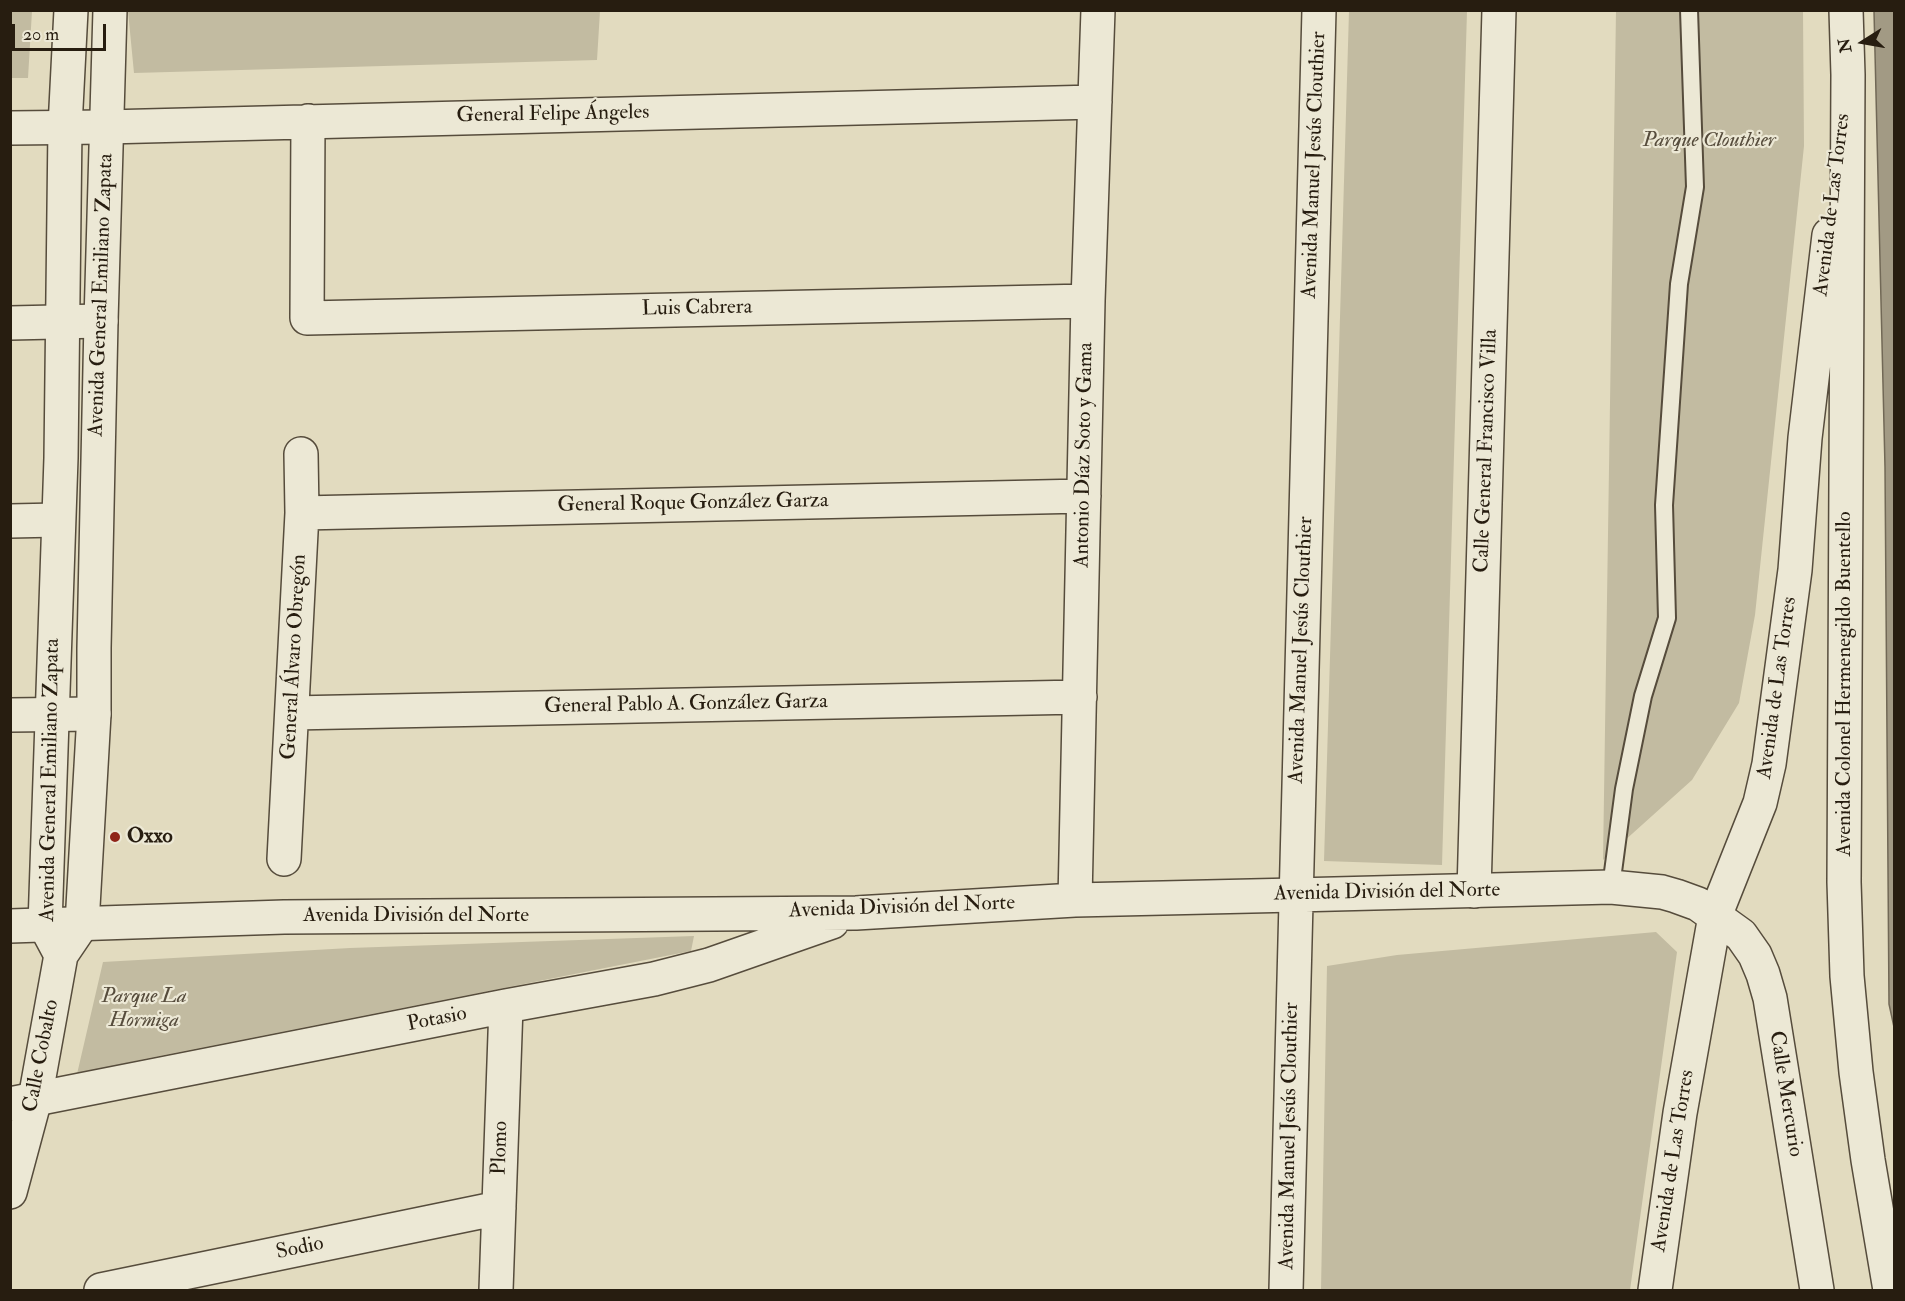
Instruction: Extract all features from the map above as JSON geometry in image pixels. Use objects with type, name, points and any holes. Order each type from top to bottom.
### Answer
[{"type":"street","name":"Avenida General Emiliano Zapata","points":[[71,10],[65,127],[64,321],[45,925],[61,955],[82,924],[94,714],[101,321],[110,10]]},
{"type":"street","name":"Antonio Díaz Soto y Gama","points":[[1075,900],[1088,301],[1098,10]]},
{"type":"street","name":"Avenida Manuel Jesús Clouthier","points":[[1286,1290],[1319,10]]},
{"type":"street","name":"Calle General Francisco Villa","points":[[1474,891],[1499,10]]},
{"type":"street","points":[[1846,10],[1848,75]]},
{"type":"street","name":"Avenida de Las Torres","points":[[1655,1290],[1680,1113],[1715,916],[1760,803],[1769,764],[1795,570],[1805,438],[1848,75]]},
{"type":"street","name":"Avenida Colonel Hermenegildo Buentello","points":[[1848,75],[1844,799],[1847,976],[1856,1072],[1868,1160],[1890,1290]]},
{"type":"street","name":"General Felipe Ángeles","points":[[10,128],[1095,102]]},
{"type":"street","name":"Luis Cabrera","points":[[308,121],[307,318],[1088,301]]},
{"type":"street","points":[[10,323],[101,321]]},
{"type":"street","name":"General Álvaro Obregón","points":[[284,859],[302,513],[301,454]]},
{"type":"street","name":"General Roque González Garza","points":[[302,513],[1084,496]]},
{"type":"street","points":[[10,521],[58,520]]},
{"type":"street","name":"General Pablo A. González Garza","points":[[292,713],[1080,697]]},
{"type":"street","points":[[10,716],[94,714]]},
{"type":"street","name":"Avenida División del Norte","points":[[10,926],[284,917],[856,913],[1075,900],[1611,887],[1662,892],[1698,904],[1715,916]]},
{"type":"street","name":"Potasio","points":[[23,1102],[506,1006],[619,987],[709,965],[856,913]]},
{"type":"street","name":"Calle Mercurio","points":[[1715,916],[1741,935],[1755,955],[1770,999],[1817,1290]]},
{"type":"street","name":"Calle Cobalto","points":[[10,1192],[23,1102],[61,955]]},
{"type":"street","name":"Plomo","points":[[496,1290],[506,1006]]},
{"type":"street","name":"Sodio","points":[[101,1290],[499,1208]]},
{"type":"lane","points":[[1611,887],[1624,789],[1643,696],[1667,618],[1664,505],[1679,284],[1695,187],[1689,10]]},
{"type":"green space","points":[[128,10],[600,11],[597,60],[134,73]]},
{"type":"green space","points":[[10,11],[32,11],[28,78],[11,78]]},
{"type":"green space","points":[[1349,11],[1467,11],[1442,865],[1324,861]]},
{"type":"green space","name":"Parque Clouthier","points":[[1616,11],[1803,11],[1804,146],[1755,615],[1739,703],[1692,780],[1603,860]]},
{"type":"green space","points":[[1656,932],[1677,952],[1630,1290],[1321,1290],[1327,966],[1397,955]]},
{"type":"green space","name":"Parque La Hormiga","points":[[694,936],[691,951],[77,1074],[103,962],[350,948]]},
{"type":"shaded area","points":[[1874,11],[1894,11],[1894,1027],[1889,1004],[1885,467]]},
{"type":"place","name":"Oxxo","points":[[115,837]]}]
